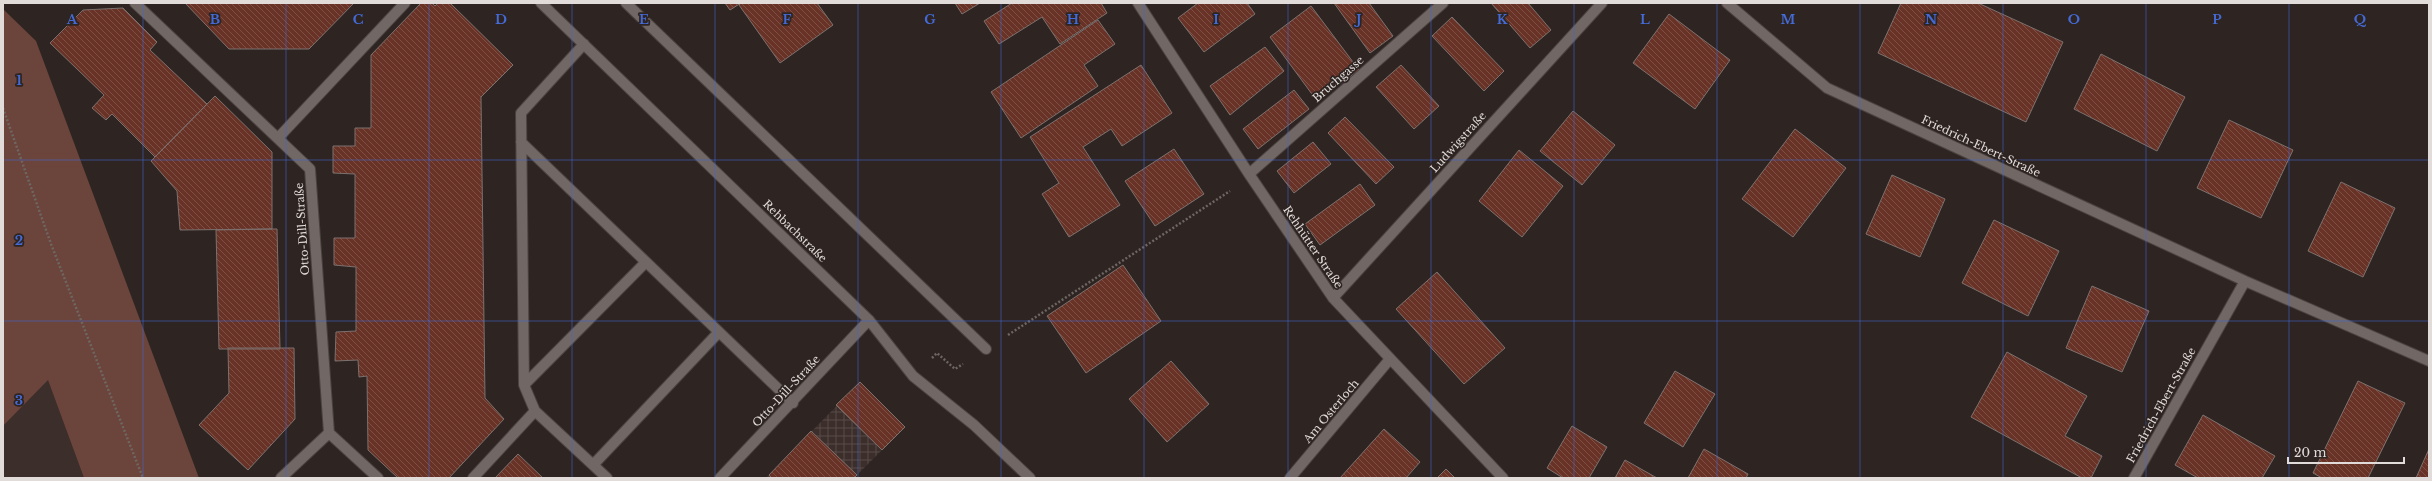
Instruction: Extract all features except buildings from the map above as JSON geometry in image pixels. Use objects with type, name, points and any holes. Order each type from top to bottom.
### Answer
[{"type":"street","name":"Otto-Dill-Straße","points":[[135,3],[310,169],[329,432]]},
{"type":"street","points":[[278,138],[405,3]]},
{"type":"street","name":"Rehbachstraße","points":[[541,3],[869,320],[913,376],[974,425],[1030,478]]},
{"type":"street","points":[[626,3],[986,349]]},
{"type":"street","name":"Rehhütter Straße","points":[[1138,3],[1248,174],[1333,298],[1503,478]]},
{"type":"street","name":"Bruchgasse","points":[[1248,174],[1443,3]]},
{"type":"street","name":"Ludwigstraße","points":[[1333,298],[1602,3]]},
{"type":"street","name":"Friedrich-Ebert-Straße","points":[[1727,3],[1827,88],[2244,281],[2429,361]]},
{"type":"street","points":[[584,44],[521,113],[524,385],[535,411],[607,478]]},
{"type":"street","points":[[521,142],[793,403]]},
{"type":"street","points":[[524,385],[646,262]]},
{"type":"street","name":"Friedrich-Ebert-Straße","points":[[2134,478],[2244,281]]},
{"type":"street","name":"Otto-Dill-Straße","points":[[720,478],[793,403],[869,320]]},
{"type":"street","points":[[593,465],[719,332]]},
{"type":"street","name":"Am Osterloch","points":[[1290,478],[1390,359]]},
{"type":"street","points":[[473,478],[535,411]]},
{"type":"street","points":[[281,478],[329,432],[378,478]]},
{"type":"path","points":[[3,108],[51,244],[143,478]]},
{"type":"path","points":[[913,376],[937,353],[955,369],[1228,192],[1248,174]]},
{"type":"shaded area","points":[[3,9],[36,41],[199,478],[84,478],[48,380],[3,426]]},
{"type":"shaded area","points":[[48,379],[84,478],[3,478],[3,426]]},
{"type":"shaded area","points":[[860,382],[905,427],[854,478],[766,478]]}]
